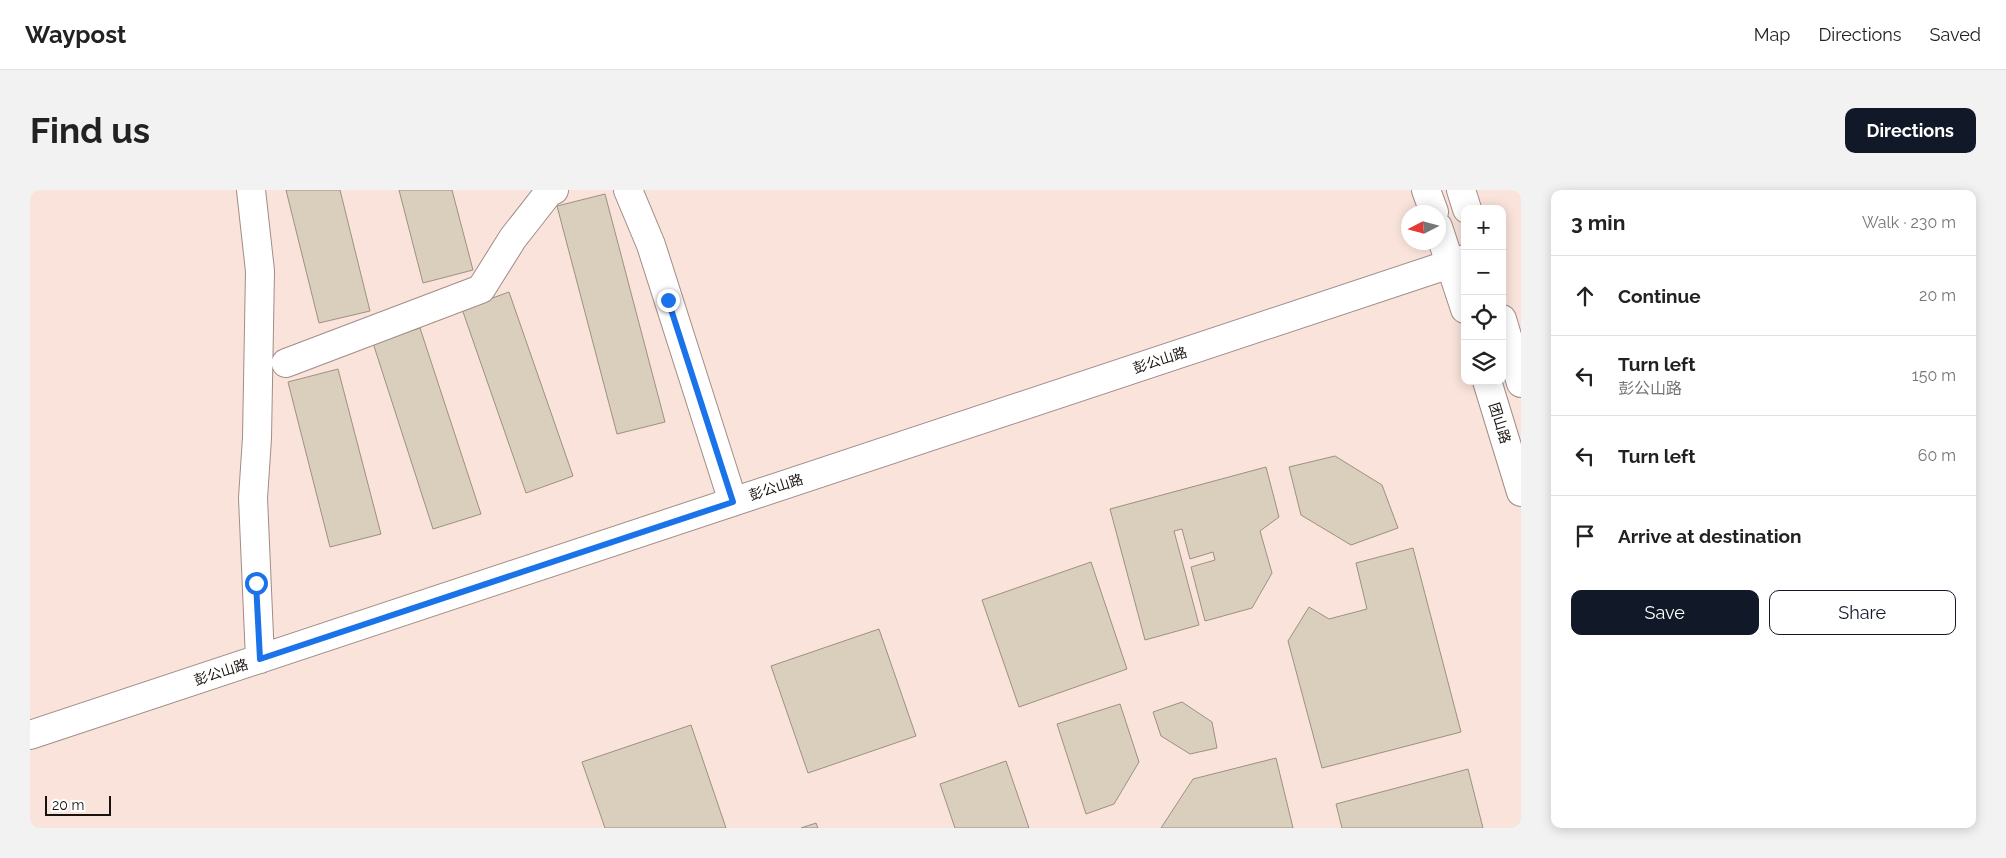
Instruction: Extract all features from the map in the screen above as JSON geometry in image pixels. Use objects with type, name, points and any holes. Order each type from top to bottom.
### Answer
[{"type":"street","points":[[251,190],[260,271],[257,438],[253,498],[260,659]]},
{"type":"street","points":[[286,363],[481,289],[513,238],[549,192],[554,190]]},
{"type":"street","points":[[628,190],[650,245],[733,502]]},
{"type":"street","points":[[1426,190],[1431,205]]},
{"type":"street","points":[[1461,190],[1466,205]]},
{"type":"street","points":[[1446,241],[1458,261],[1463,295]]},
{"type":"street","name":"彭公山路","points":[[30,736],[1458,261]]},
{"type":"street","points":[[1506,332],[1521,383]]},
{"type":"street","name":"团山路","points":[[1488,385],[1521,492]]},
{"type":"building","points":[[286,190],[340,190],[370,311],[319,323]]},
{"type":"building","points":[[399,190],[452,190],[473,270],[423,283]]},
{"type":"building","points":[[605,194],[665,422],[617,434],[557,206]]},
{"type":"building","points":[[509,292],[573,476],[526,493],[462,309]]},
{"type":"building","points":[[420,328],[481,514],[433,529],[373,343]]},
{"type":"building","points":[[338,369],[381,534],[330,547],[288,382]]},
{"type":"building","points":[[1335,456],[1382,485],[1398,528],[1351,545],[1301,515],[1289,467]]},
{"type":"building","points":[[1266,467],[1279,517],[1260,531],[1272,573],[1252,608],[1205,621],[1191,567],[1215,560],[1213,552],[1190,559],[1182,529],[1174,531],[1199,625],[1145,640],[1110,509]]},
{"type":"building","points":[[1413,548],[1461,732],[1322,768],[1288,641],[1309,607],[1329,619],[1367,609],[1356,563]]},
{"type":"building","points":[[1091,562],[1127,669],[1019,707],[982,600]]},
{"type":"building","points":[[879,629],[916,736],[808,773],[771,666]]},
{"type":"building","points":[[1182,702],[1212,722],[1217,748],[1190,754],[1161,736],[1153,712]]},
{"type":"building","points":[[1120,704],[1139,762],[1114,804],[1086,814],[1057,724]]},
{"type":"building","points":[[691,725],[726,828],[605,828],[582,762]]},
{"type":"building","points":[[1276,758],[1293,828],[1161,828],[1193,779]]},
{"type":"building","points":[[1006,761],[1029,828],[955,828],[940,784]]},
{"type":"building","points":[[1468,769],[1483,828],[1342,828],[1336,804]]},
{"type":"building","points":[[816,823],[818,828],[801,828]]},
{"type":"route","points":[[256,583],[260,659],[733,502],[668,300]]}]
